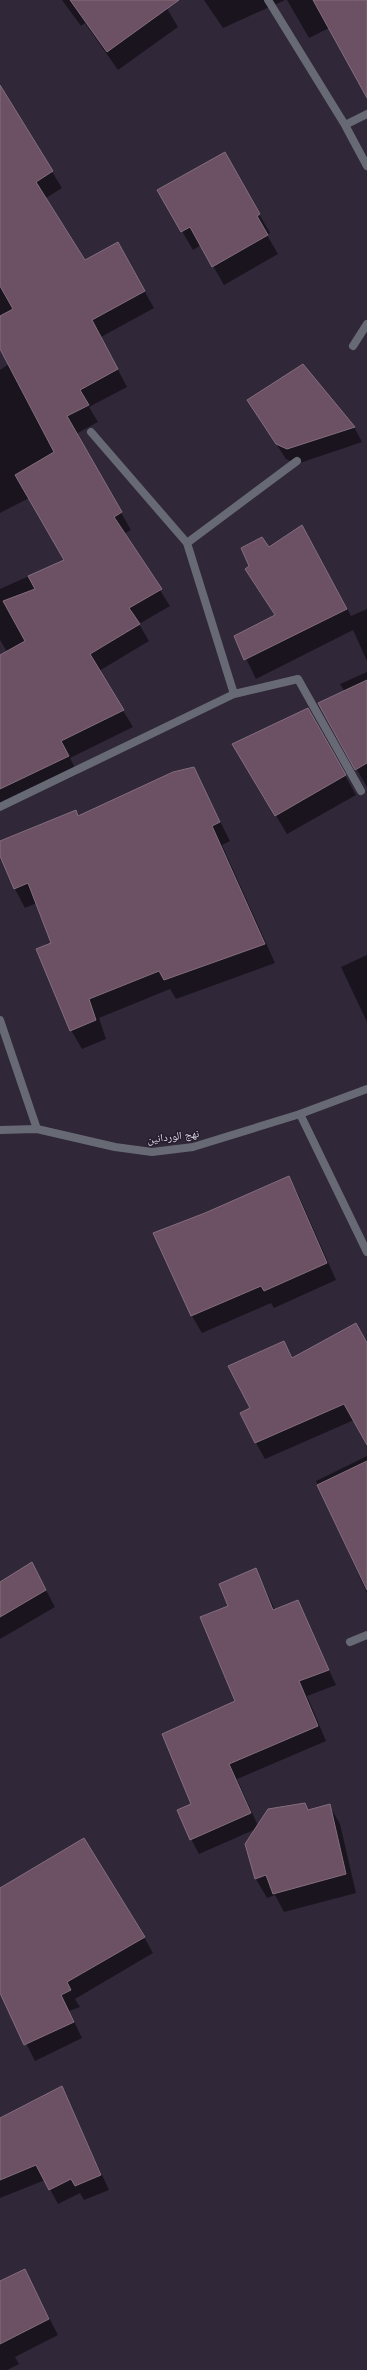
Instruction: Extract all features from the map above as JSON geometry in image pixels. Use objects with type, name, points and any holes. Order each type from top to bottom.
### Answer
[{"type":"street","points":[[268,0],[345,125],[367,166]]},
{"type":"street","points":[[345,125],[367,114]]},
{"type":"street","points":[[353,346],[367,324]]},
{"type":"street","points":[[91,432],[187,543],[234,694]]},
{"type":"street","points":[[187,543],[297,461]]},
{"type":"street","points":[[0,807],[234,694],[298,679],[361,791]]},
{"type":"street","points":[[0,1020],[36,1129]]},
{"type":"street","name":"نهج الوردانين","points":[[0,1130],[36,1129],[115,1147],[152,1152],[193,1147],[300,1114],[367,1090]]},
{"type":"street","points":[[300,1114],[367,1252]]},
{"type":"street","points":[[350,1642],[367,1634]]},
{"type":"building","points":[[70,0],[179,0],[107,52]]},
{"type":"building","points":[[313,0],[367,0],[367,98]]},
{"type":"building","points":[[0,85],[53,171],[36,182],[85,260],[118,242],[145,291],[92,320],[118,369],[80,390],[89,405],[67,416],[122,512],[114,517],[162,589],[129,608],[140,624],[90,654],[124,710],[61,741],[69,756],[0,789],[0,655],[25,641],[3,601],[35,589],[28,576],[64,560],[15,475],[54,452],[0,349],[0,316],[13,309],[0,286]]},
{"type":"building","points":[[225,152],[260,214],[257,216],[268,235],[212,267],[190,227],[181,232],[157,190]]},
{"type":"building","points":[[303,364],[355,427],[287,449],[276,444],[247,400]]},
{"type":"building","points":[[302,525],[347,609],[244,660],[234,636],[275,615],[245,569],[249,566],[241,548],[262,537],[269,547]]},
{"type":"building","points":[[367,680],[367,763],[355,770],[318,703]]},
{"type":"building","points":[[308,708],[346,775],[275,816],[232,744]]},
{"type":"building","points":[[194,767],[220,822],[212,826],[265,944],[164,980],[159,971],[89,999],[96,1020],[70,1031],[36,949],[51,943],[28,883],[14,889],[0,856],[0,841],[76,810],[78,816],[173,772]]},
{"type":"building","points":[[289,1176],[327,1263],[264,1291],[261,1286],[191,1316],[153,1233],[205,1213]]},
{"type":"building","points":[[356,1323],[367,1343],[367,1445],[344,1404],[255,1443],[240,1413],[250,1408],[228,1366],[284,1341],[292,1358]]},
{"type":"building","points":[[367,1461],[367,1590],[317,1485]]},
{"type":"building","points":[[32,1562],[46,1590],[0,1617],[0,1582]]},
{"type":"building","points":[[256,1568],[273,1610],[298,1600],[329,1670],[299,1681],[318,1726],[229,1764],[251,1813],[190,1840],[177,1810],[191,1804],[162,1734],[235,1701],[200,1617],[228,1606],[219,1584]]},
{"type":"building","points":[[305,1803],[308,1810],[330,1804],[346,1874],[273,1894],[266,1875],[255,1879],[245,1844],[268,1809]]},
{"type":"building","points":[[84,1838],[145,1937],[67,1982],[71,1990],[61,1995],[74,2022],[24,2045],[0,1993],[0,1888]]},
{"type":"building","points":[[62,2086],[101,2175],[75,2186],[71,2179],[49,2190],[36,2165],[0,2180],[0,2118]]},
{"type":"building","points":[[25,2269],[49,2319],[0,2344],[0,2281]]}]
